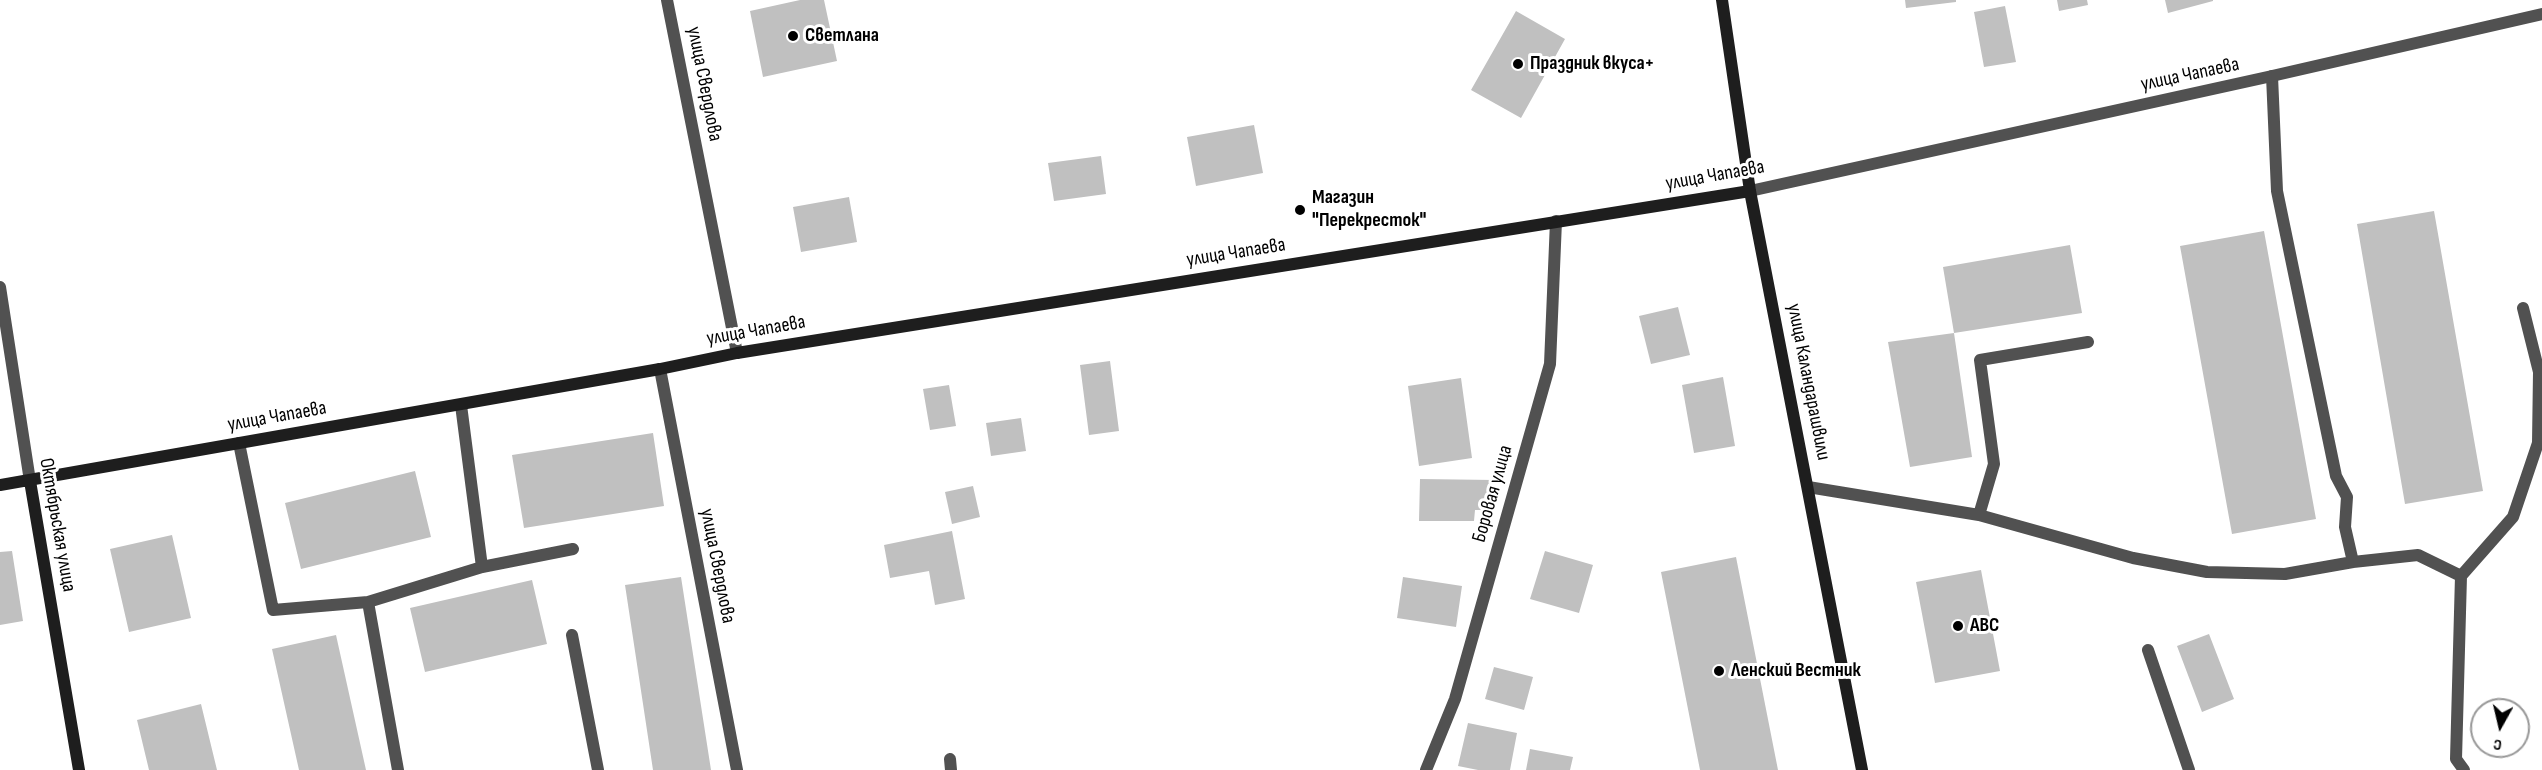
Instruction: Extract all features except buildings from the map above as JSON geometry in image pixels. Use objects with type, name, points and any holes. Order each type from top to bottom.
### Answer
[{"type":"main road","name":"улица Каландарашвили","points":[[1722,0],[1750,191],[1862,770]]},
{"type":"main road","name":"улица Чапаева","points":[[0,485],[461,405],[737,353],[1750,191]]},
{"type":"main road","name":"Октябрьская улица","points":[[30,481],[79,770]]},
{"type":"street","name":"улица Свердлова","points":[[667,0],[737,353]]},
{"type":"street","name":"улица Чапаева","points":[[1750,191],[2542,14]]},
{"type":"street","points":[[2272,76],[2277,191],[2336,476],[2347,497],[2345,527],[2353,562]]},
{"type":"street","name":"Боровая улица","points":[[1426,770],[1455,699],[1550,364],[1556,221]]},
{"type":"street","name":"Октябрьская улица","points":[[0,287],[30,481]]},
{"type":"street","points":[[2464,770],[2456,759],[2461,576],[2513,517],[2538,443],[2539,372],[2523,309]]},
{"type":"street","points":[[1979,515],[1994,464],[1980,360],[2088,342]]},
{"type":"street","name":"улица Свердлова","points":[[660,369],[737,770]]},
{"type":"street","points":[[461,405],[482,567]]},
{"type":"street","points":[[239,443],[273,610],[368,602],[482,567],[573,549]]},
{"type":"street","points":[[1809,487],[1979,515],[2133,558],[2207,572],[2285,574],[2353,562],[2418,555],[2461,576]]},
{"type":"street","points":[[368,602],[399,770]]},
{"type":"street","points":[[572,635],[598,770]]},
{"type":"street","points":[[2148,650],[2189,770]]},
{"type":"place","name":"Светлана","points":[[793,36]]},
{"type":"place","name":"Праздник вкуса+","points":[[1518,64]]},
{"type":"place","name":"Магазин \"Перекресток\"","points":[[1300,210]]},
{"type":"place","name":"ABC","points":[[1958,626]]},
{"type":"place","name":"Ленский Вестник","points":[[1719,671]]}]
